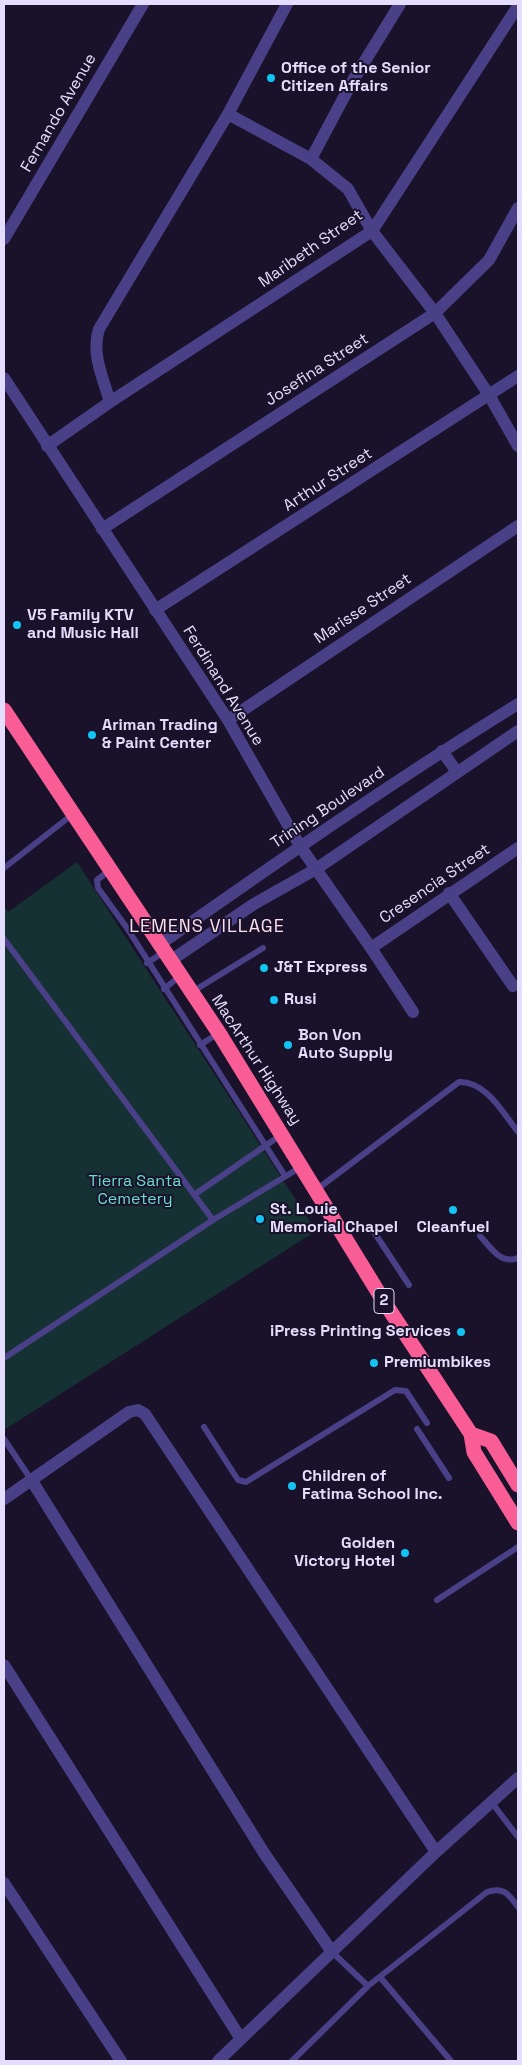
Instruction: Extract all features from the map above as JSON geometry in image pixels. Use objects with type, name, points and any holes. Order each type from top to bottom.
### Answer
[{"type":"highway","name":"MacArthur Highway","points":[[4,710],[219,1033],[383,1300],[471,1434],[474,1452],[518,1523]]},
{"type":"highway","points":[[471,1434],[491,1441],[518,1485]]},
{"type":"street","name":"Fernando Avenue","points":[[4,239],[142,4]]},
{"type":"street","points":[[110,402],[96,354],[95,340],[99,328],[228,114],[287,4]]},
{"type":"street","points":[[312,159],[352,82],[400,4]]},
{"type":"street","name":"Maribeth Street","points":[[48,446],[110,402],[372,231],[518,6]]},
{"type":"street","points":[[228,114],[312,159],[348,189],[372,231],[435,312],[489,395],[518,446]]},
{"type":"street","name":"Josefina Street","points":[[102,529],[435,312],[489,260],[518,208]]},
{"type":"street","name":"Arthur Street","points":[[155,610],[518,376]]},
{"type":"street","name":"Ferdinand Avenue","points":[[4,378],[228,720],[300,846],[413,1012]]},
{"type":"street","name":"Marisse Street","points":[[228,720],[518,526]]},
{"type":"street","name":"Trining Boulevard","points":[[164,953],[300,846],[442,751],[518,704]]},
{"type":"street","points":[[164,953],[316,870],[518,731]]},
{"type":"street","points":[[442,751],[457,772]]},
{"type":"street","name":"Cresencia Street","points":[[371,948],[449,893],[518,848]]},
{"type":"street","points":[[449,893],[512,986]]},
{"type":"street","points":[[4,1499],[128,1412],[138,1410],[145,1414],[436,1852]]},
{"type":"street","points":[[32,1481],[264,1853],[332,1952]]},
{"type":"street","points":[[4,1664],[241,2039]]},
{"type":"street","points":[[218,2061],[436,1852],[518,1778]]},
{"type":"street","points":[[4,1884],[122,2061]]},
{"type":"lane","points":[[4,868],[74,813]]},
{"type":"lane","points":[[110,870],[97,880],[98,888],[127,928],[147,963],[286,1176]]},
{"type":"lane","points":[[4,939],[212,1220]]},
{"type":"lane","points":[[191,992],[263,948]]},
{"type":"lane","points":[[147,963],[164,953]]},
{"type":"lane","points":[[164,989],[180,976]]},
{"type":"lane","points":[[200,1045],[219,1033]]},
{"type":"lane","points":[[316,1190],[459,1082],[469,1081],[482,1087],[518,1132]]},
{"type":"lane","points":[[194,1195],[282,1134]]},
{"type":"lane","points":[[4,1358],[212,1220],[302,1166]]},
{"type":"lane","points":[[374,1232],[409,1285]]},
{"type":"lane","points":[[480,1236],[502,1259],[512,1261],[518,1258]]},
{"type":"lane","points":[[204,1427],[238,1480],[246,1482],[395,1390],[406,1391],[426,1423]]},
{"type":"lane","points":[[417,1429],[448,1478]]},
{"type":"lane","points":[[4,1439],[32,1481]]},
{"type":"lane","points":[[437,1600],[518,1547]]},
{"type":"lane","points":[[492,1803],[518,1837]]},
{"type":"lane","points":[[292,2061],[368,1986],[487,1892],[496,1889],[503,1890],[508,1893],[518,1908]]},
{"type":"lane","points":[[332,1952],[368,1986]]},
{"type":"lane","points":[[380,1977],[451,2061]]},
{"type":"green space","name":"Tierra Santa Cemetery","points":[[77,862],[316,1231],[4,1430],[4,906],[8,912]]},
{"type":"place","name":"Office of the Senior Citizen Affairs","points":[[271,78]]},
{"type":"place","name":"V5 Family KTV and Music Hall","points":[[17,625]]},
{"type":"place","name":"Ariman Trading & Paint Center","points":[[92,735]]},
{"type":"place","name":"J&T Express","points":[[264,968]]},
{"type":"place","name":"Rusi","points":[[274,1000]]},
{"type":"place","name":"Bon Von Auto Supply","points":[[288,1045]]},
{"type":"place","name":"Cleanfuel","points":[[453,1210]]},
{"type":"place","name":"St. Louie Memorial Chapel","points":[[260,1219]]},
{"type":"place","name":"iPress Printing Services","points":[[461,1332]]},
{"type":"place","name":"Premiumbikes","points":[[374,1363]]},
{"type":"place","name":"Children of Fatima School Inc.","points":[[292,1486]]},
{"type":"place","name":"Golden Victory Hotel","points":[[405,1553]]},
{"type":"district","name":"LEMENS VILLAGE","points":[[207,927]]}]
